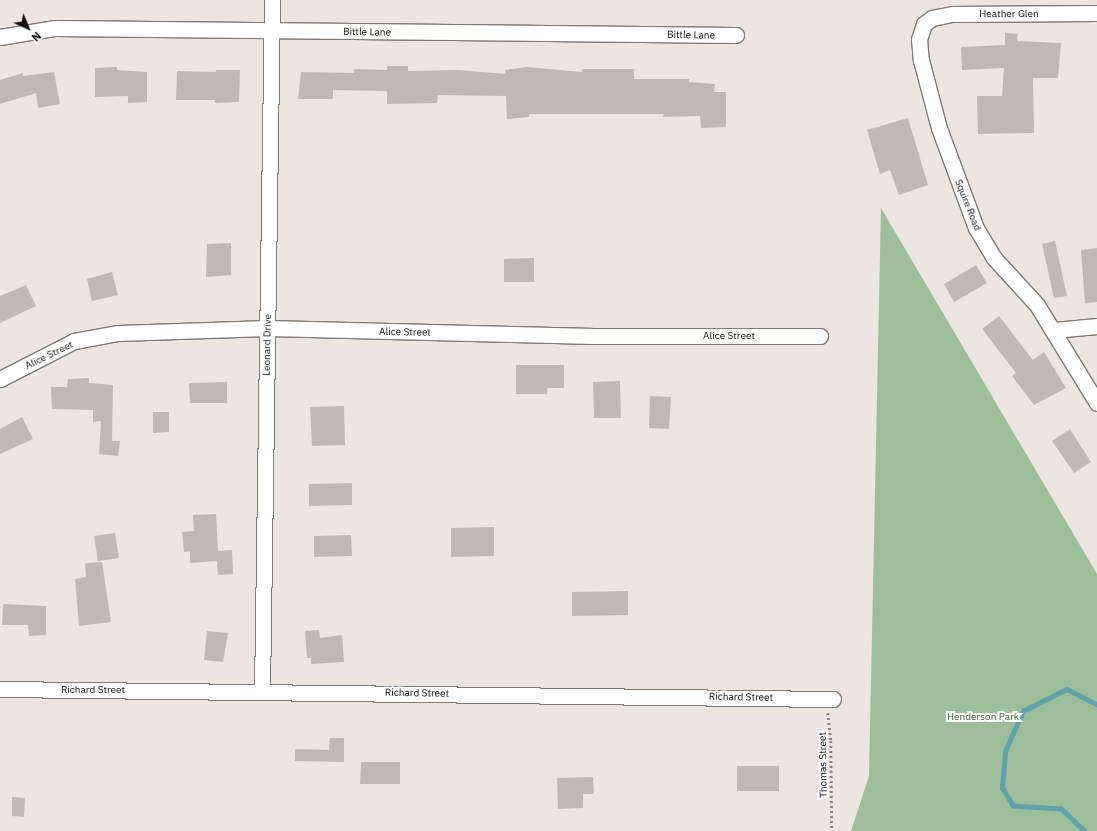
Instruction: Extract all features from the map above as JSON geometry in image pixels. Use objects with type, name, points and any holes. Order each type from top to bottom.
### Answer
[{"type":"street","name":"Leonard Drive","points":[[262,691],[272,0]]},
{"type":"street","name":"Heather Glen","points":[[924,24],[932,18],[952,14],[1097,13]]},
{"type":"street","name":"Squire Road","points":[[924,24],[919,39],[929,94],[976,228],[994,258],[1037,305],[1054,330],[1097,403]]},
{"type":"street","name":"Bittle Lane","points":[[0,37],[55,28],[736,35]]},
{"type":"street","points":[[1054,330],[1097,326]]},
{"type":"street","name":"Alice Street","points":[[0,379],[74,341],[118,333],[268,328],[594,336],[820,336]]},
{"type":"street","name":"Richard Street","points":[[0,689],[830,699]]},
{"type":"path","name":"Thomas Street","points":[[830,699],[832,831]]},
{"type":"green space","name":"Henderson Park","points":[[881,208],[1097,574],[1097,831],[851,831],[869,776]]},
{"type":"building","points":[[1005,33],[1018,34],[1017,41],[1061,43],[1058,78],[1033,78],[1034,133],[978,134],[977,96],[1002,96],[1004,68],[962,70],[961,47],[1005,45]]},
{"type":"building","points":[[387,66],[408,66],[408,71],[458,70],[506,74],[505,70],[527,67],[582,72],[582,69],[634,69],[634,79],[689,79],[689,82],[715,84],[714,92],[726,92],[726,127],[701,128],[700,116],[663,117],[664,114],[529,114],[529,117],[507,119],[506,96],[438,95],[437,103],[387,104],[387,91],[333,90],[333,99],[298,99],[301,72],[354,73],[354,69],[387,70]]},
{"type":"building","points":[[117,67],[117,70],[147,72],[147,102],[128,103],[128,96],[95,97],[95,68]]},
{"type":"building","points":[[216,70],[240,70],[239,102],[215,103],[215,100],[176,100],[177,71],[216,72]]},
{"type":"building","points":[[54,72],[60,104],[38,108],[36,93],[0,104],[0,80],[23,73],[23,76]]},
{"type":"building","points":[[908,118],[928,185],[899,195],[890,170],[880,174],[867,130]]},
{"type":"building","points":[[1055,241],[1067,296],[1054,298],[1042,244]]},
{"type":"building","points":[[231,243],[231,275],[206,277],[207,244]]},
{"type":"building","points":[[1097,248],[1097,302],[1085,303],[1081,250]]},
{"type":"building","points":[[534,258],[534,282],[504,282],[504,259]]},
{"type":"building","points":[[976,265],[987,283],[954,302],[944,284]]},
{"type":"building","points":[[112,272],[118,295],[92,301],[87,279]]},
{"type":"building","points":[[26,285],[36,306],[0,323],[0,296]]},
{"type":"building","points":[[999,316],[1033,360],[1044,352],[1066,388],[1034,405],[1012,376],[1016,373],[982,329]]},
{"type":"building","points":[[516,365],[564,365],[564,388],[547,388],[547,394],[516,394]]},
{"type":"building","points":[[89,378],[89,383],[113,385],[112,441],[120,441],[118,456],[99,454],[101,421],[93,422],[93,410],[52,409],[51,387],[67,387],[68,379]]},
{"type":"building","points":[[620,381],[621,418],[594,418],[593,382]]},
{"type":"building","points":[[227,382],[227,403],[190,403],[189,383]]},
{"type":"building","points":[[650,396],[671,397],[669,429],[649,428]]},
{"type":"building","points":[[344,406],[345,445],[312,446],[310,407]]},
{"type":"building","points":[[153,412],[169,412],[169,432],[153,433]]},
{"type":"building","points":[[22,417],[33,439],[0,454],[0,429]]},
{"type":"building","points":[[1070,429],[1091,462],[1074,473],[1052,441]]},
{"type":"building","points":[[352,483],[352,505],[309,506],[309,484]]},
{"type":"building","points":[[216,514],[218,551],[232,550],[233,574],[218,575],[217,561],[190,563],[190,551],[184,552],[182,532],[194,531],[193,515]]},
{"type":"building","points":[[494,527],[494,556],[451,557],[451,528]]},
{"type":"building","points":[[115,533],[119,558],[98,561],[94,536]]},
{"type":"building","points":[[351,535],[352,556],[314,557],[314,536]]},
{"type":"building","points":[[102,562],[111,622],[79,626],[75,579],[86,577],[85,563]]},
{"type":"building","points":[[628,591],[628,615],[572,616],[572,592]]},
{"type":"building","points":[[3,604],[46,606],[46,635],[29,636],[28,625],[2,625]]},
{"type":"building","points":[[319,630],[320,638],[342,635],[344,662],[311,664],[311,658],[307,658],[305,631]]},
{"type":"building","points":[[207,631],[228,633],[223,662],[204,660]]},
{"type":"building","points":[[330,738],[344,738],[344,762],[295,761],[295,749],[329,750]]},
{"type":"building","points":[[361,762],[400,762],[400,784],[360,784]]},
{"type":"building","points":[[737,766],[779,766],[779,791],[737,791]]},
{"type":"building","points":[[593,777],[594,794],[583,794],[583,808],[558,809],[557,778]]},
{"type":"building","points":[[12,797],[25,798],[24,817],[12,816]]},
{"type":"waterway","points":[[1084,831],[1061,809],[1013,806],[1002,788],[1005,751],[1023,711],[1067,689],[1097,704]]}]
